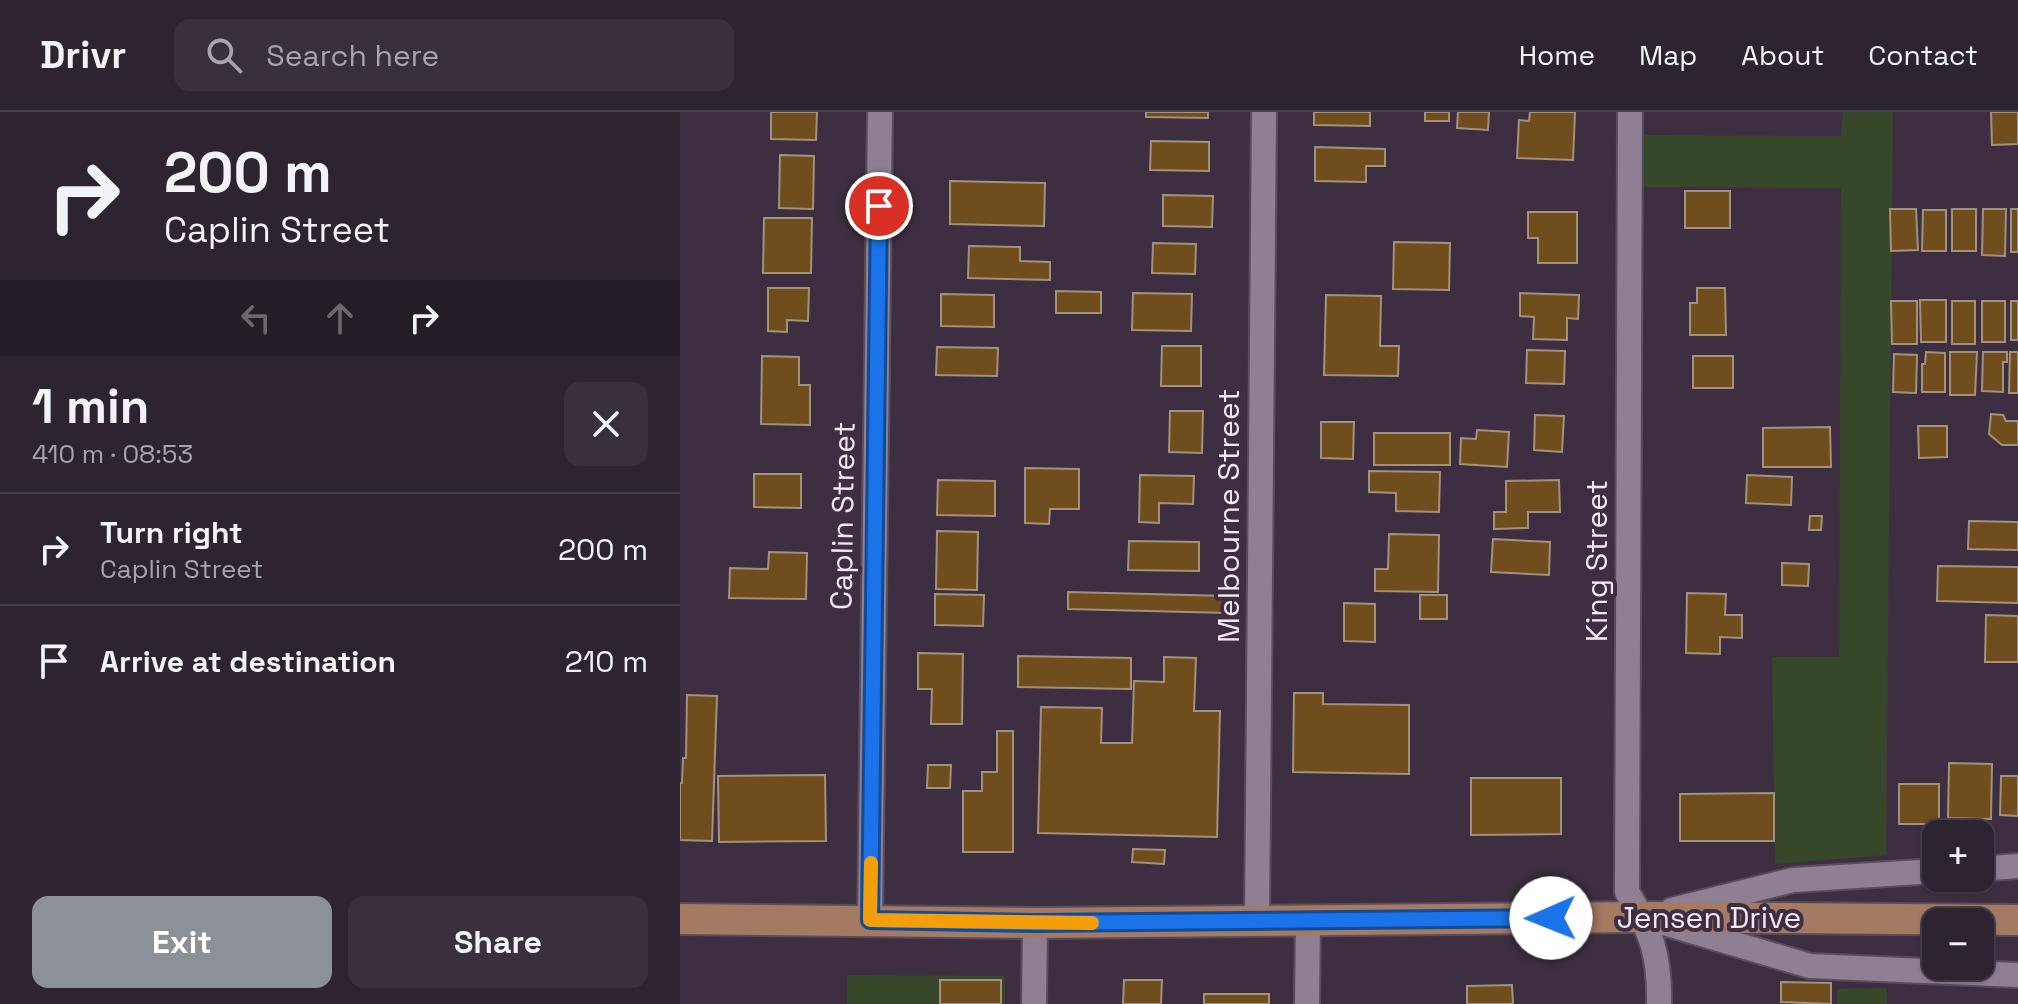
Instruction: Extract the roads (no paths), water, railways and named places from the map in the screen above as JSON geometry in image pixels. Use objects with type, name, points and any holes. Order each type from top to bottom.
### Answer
[{"type":"main road","name":"Jensen Drive","points":[[680,919],[1035,923],[1642,917],[2018,920]]},
{"type":"street","name":"Caplin Street","points":[[870,920],[880,112]]},
{"type":"street","name":"Melbourne Street","points":[[1257,921],[1264,112]]},
{"type":"street","name":"King Street","points":[[1630,112],[1627,892],[1653,944],[1659,970],[1659,1004]]},
{"type":"street","points":[[1994,868],[2018,866]]},
{"type":"street","points":[[1642,917],[1793,880],[1922,872]]},
{"type":"street","points":[[1642,917],[1810,966],[2018,975]]},
{"type":"street","points":[[1307,1004],[1308,921]]},
{"type":"street","points":[[1034,1004],[1035,923]]}]
